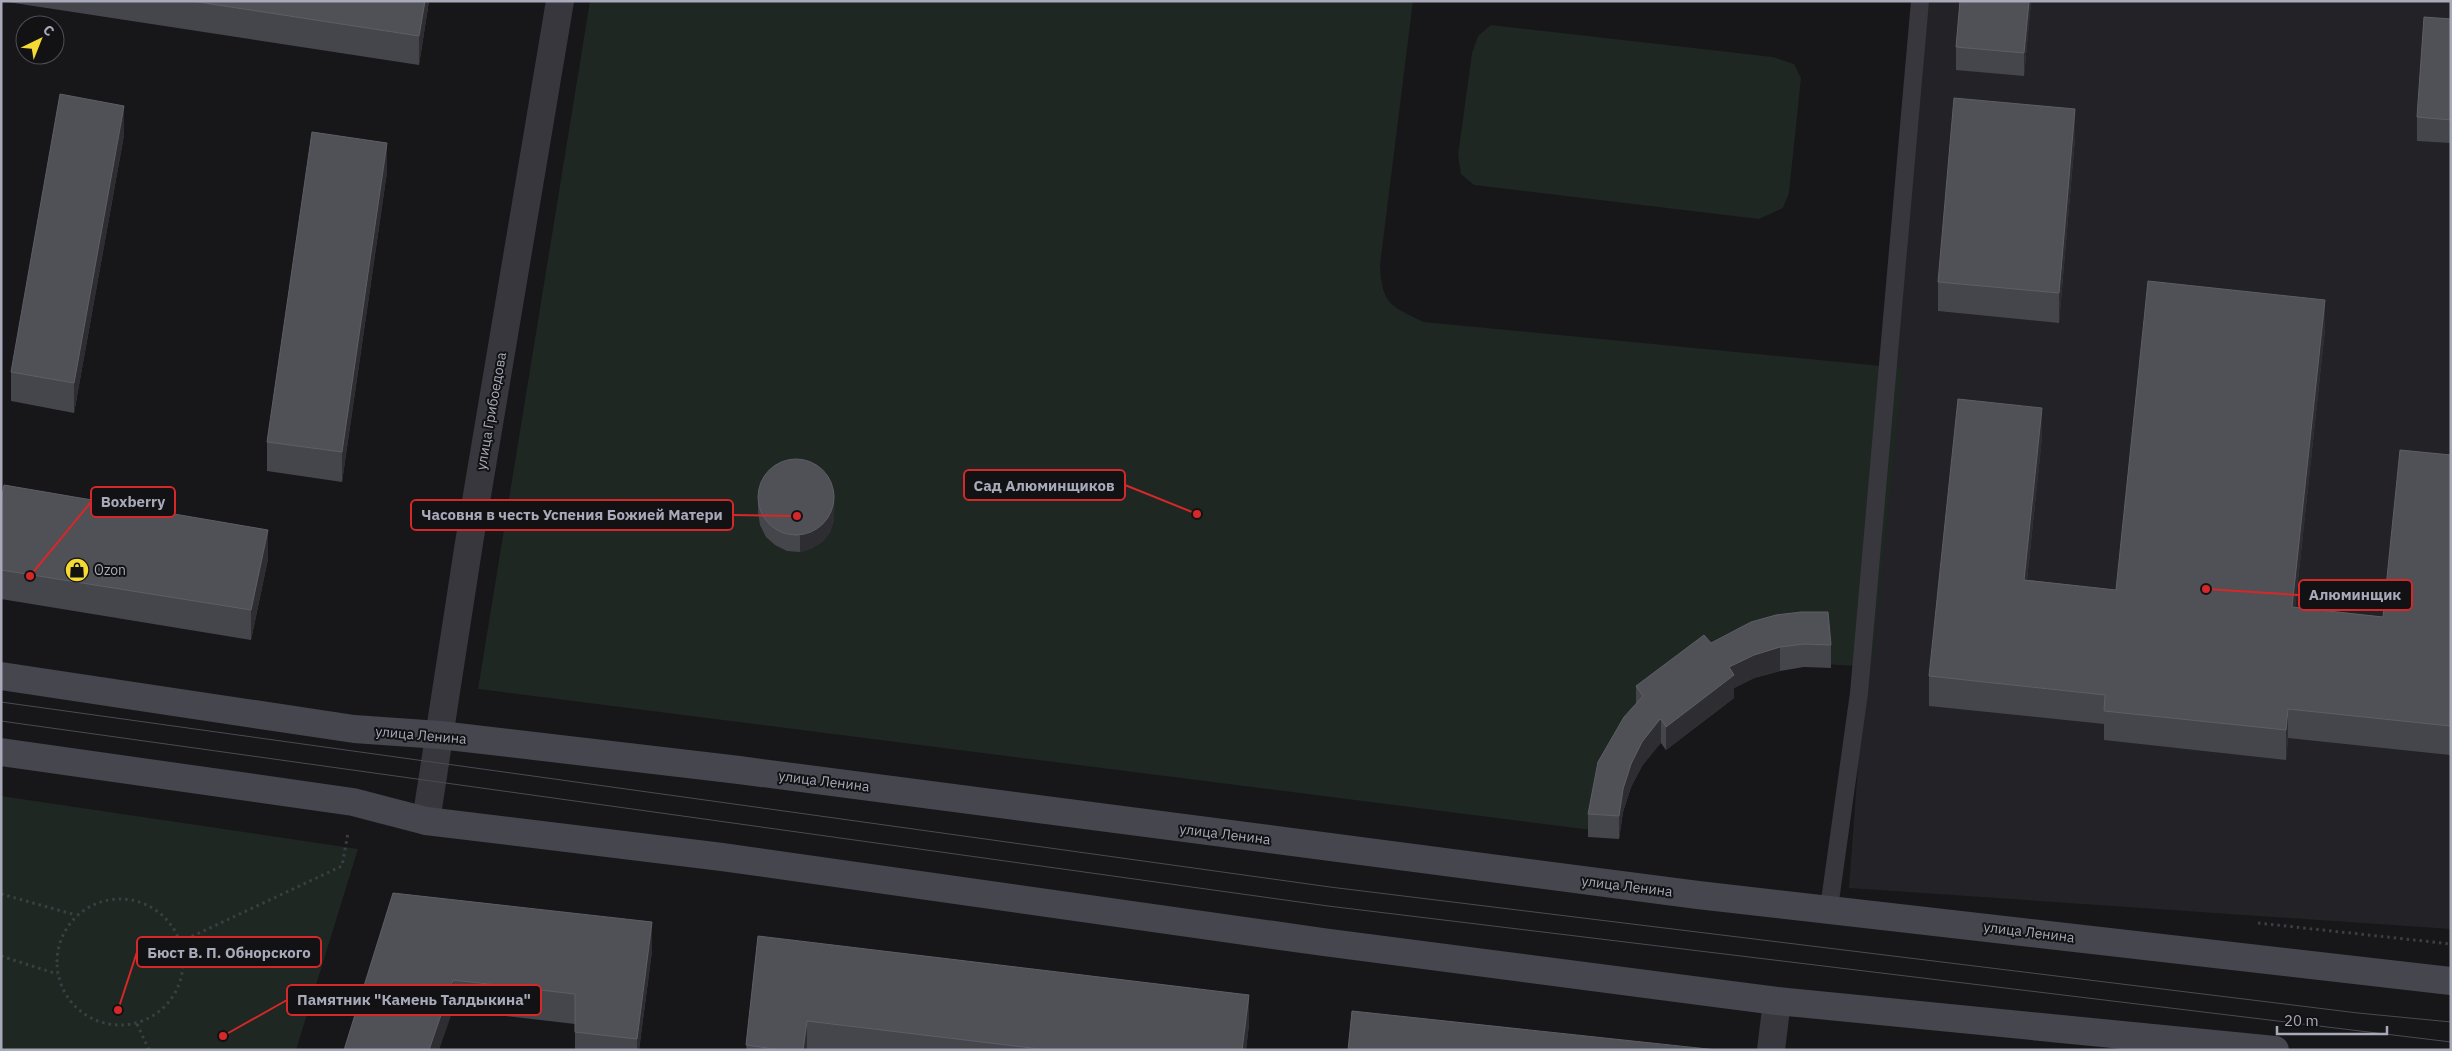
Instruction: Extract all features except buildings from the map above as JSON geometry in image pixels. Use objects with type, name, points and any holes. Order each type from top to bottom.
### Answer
[{"type":"main road","name":"улица Ленина","points":[[1,676],[354,729],[440,736],[739,770],[1698,895],[1829,908],[2451,981]]},
{"type":"main road","points":[[1,752],[353,802],[426,821],[722,857],[1323,942],[1777,1001],[2275,1050]]},
{"type":"street","name":"улица Грибоедова","points":[[426,821],[469,543],[560,1]]},
{"type":"street","points":[[1772,1050],[1777,1001]]},
{"type":"lane","points":[[1829,908],[1859,693],[1920,1]]},
{"type":"path","points":[[180,942],[342,866],[353,802]]},
{"type":"path","points":[[1,894],[76,916]]},
{"type":"path","points":[[108,900],[136,901],[155,909],[170,923],[180,942],[183,962],[180,982],[170,1000],[161,1010],[137,1024],[116,1026],[97,1021],[79,1010],[65,994],[57,974],[56,953],[64,933],[76,916],[94,904],[108,900]]},
{"type":"path","points":[[1,956],[57,974]]},
{"type":"path","points":[[137,1024],[148,1050]]},
{"type":"shaded area","points":[[590,1],[1413,1],[1380,265],[1386,296],[1396,307],[1424,322],[1903,368],[1872,667],[1773,661],[1652,727],[1599,831],[478,689]]},
{"type":"shaded area","points":[[1914,1],[2451,1],[2451,929],[1849,888]]},
{"type":"shaded area","points":[[1491,25],[1773,57],[1794,64],[1801,78],[1789,193],[1783,208],[1759,219],[1474,185],[1461,174],[1458,155],[1472,53],[1478,36]]},
{"type":"shaded area","points":[[1,796],[358,849],[296,1050],[1,1050]]},
{"type":"tram line","points":[[1,702],[1330,887],[2358,1013],[2451,1022]]},
{"type":"tram line","points":[[1,721],[1328,906],[2451,1042]]},
{"type":"place","name":"Сад Алюминщиков","points":[[1197,514]]},
{"type":"place","name":"Часовня в честь Успения Божией Матери","points":[[797,516]]},
{"type":"place","name":"Ozon","points":[[77,570]]},
{"type":"place","name":"Boxberry","points":[[30,576]]},
{"type":"place","name":"Алюминщик","points":[[2206,589]]},
{"type":"place","name":"Бюст В. П. Обнорского","points":[[118,1010]]},
{"type":"place","name":"Памятник \"Камень Талдыкина\"","points":[[223,1036]]}]
